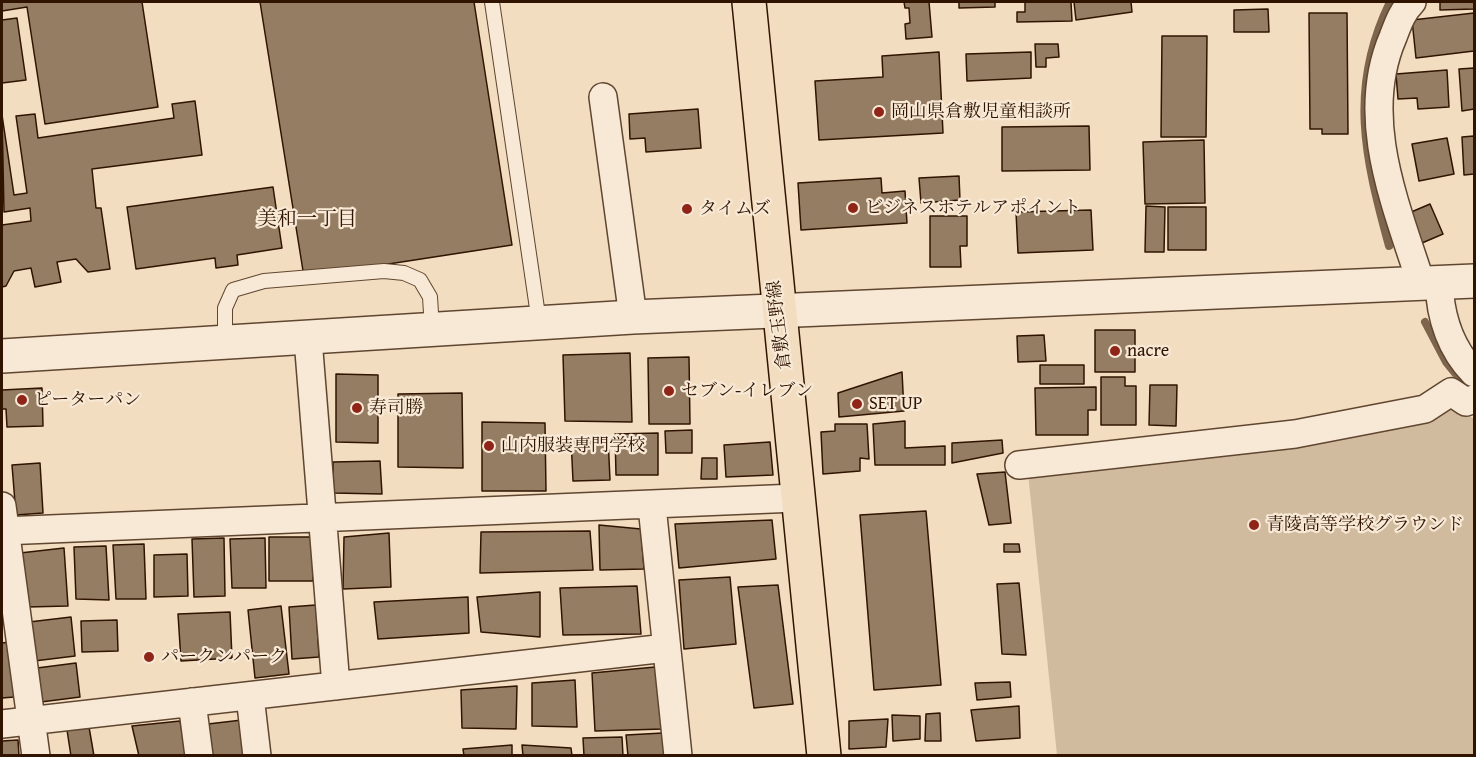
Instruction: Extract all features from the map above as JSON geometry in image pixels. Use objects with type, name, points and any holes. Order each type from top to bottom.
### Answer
[{"type":"main road","name":"倉敷玉野線","points":[[749,2],[796,498],[824,756]]},
{"type":"street","points":[[1412,2],[1405,9],[1389,46],[1379,87],[1380,142],[1389,184],[1456,352],[1474,373]]},
{"type":"street","points":[[603,97],[633,317]]},
{"type":"street","points":[[2,356],[309,339],[633,317],[1474,281]]},
{"type":"street","points":[[309,339],[336,686]]},
{"type":"street","points":[[1019,465],[1295,434],[1425,410],[1451,392],[1466,402],[1473,400]]},
{"type":"street","points":[[36,756],[3,523],[322,520],[796,498]]},
{"type":"street","points":[[652,506],[678,756]]},
{"type":"street","points":[[2,724],[666,648]]},
{"type":"street","points":[[250,696],[257,756]]},
{"type":"street","points":[[192,702],[199,756]]},
{"type":"lane","points":[[492,2],[539,322]]},
{"type":"lane","points":[[225,344],[225,308],[233,290],[264,281],[372,272],[404,273],[420,280],[430,297],[432,330]]},
{"type":"shaded area","name":"青陵高等学校グラウンド","points":[[1448,401],[1474,419],[1474,755],[1057,755],[1028,473]]},
{"type":"building","points":[[2,2],[142,2],[158,107],[45,124],[27,7],[2,11]]},
{"type":"building","points":[[260,2],[474,2],[512,245],[304,277]]},
{"type":"building","points":[[904,2],[929,2],[932,37],[906,39],[905,24],[910,23],[909,8],[905,8]]},
{"type":"building","points":[[959,2],[995,2],[995,7],[959,8]]},
{"type":"building","points":[[1025,2],[1071,2],[1072,21],[1017,22],[1017,12],[1025,12]]},
{"type":"building","points":[[1074,2],[1131,2],[1132,12],[1076,20]]},
{"type":"building","points":[[1440,2],[1474,2],[1474,9],[1440,10]]},
{"type":"building","points":[[1268,9],[1269,32],[1234,32],[1234,10]]},
{"type":"building","points":[[1309,13],[1347,13],[1348,134],[1322,134],[1322,129],[1310,129]]},
{"type":"building","points":[[1474,13],[1474,51],[1416,58],[1412,20]]},
{"type":"building","points":[[17,18],[26,80],[2,83],[2,20]]},
{"type":"building","points":[[1162,36],[1207,36],[1206,137],[1161,137]]},
{"type":"building","points":[[1035,44],[1058,44],[1059,57],[1046,58],[1046,67],[1036,67]]},
{"type":"building","points":[[939,52],[943,133],[819,140],[815,81],[883,77],[882,56]]},
{"type":"building","points":[[1031,52],[1031,78],[967,81],[966,54]]},
{"type":"building","points":[[1474,68],[1474,109],[1462,111],[1459,69]]},
{"type":"building","points":[[1447,70],[1449,107],[1418,109],[1417,98],[1398,99],[1396,74]]},
{"type":"building","points":[[195,101],[202,155],[92,169],[96,208],[101,208],[110,269],[88,272],[76,259],[57,262],[61,282],[35,287],[31,268],[14,271],[6,286],[2,287],[2,225],[31,221],[30,208],[4,212],[2,115],[14,195],[27,193],[16,116],[35,114],[38,138],[174,118],[172,104]]},
{"type":"building","points":[[698,109],[701,148],[646,152],[645,138],[630,139],[629,114]]},
{"type":"building","points":[[1089,126],[1090,170],[1002,171],[1002,127]]},
{"type":"building","points":[[1474,136],[1474,174],[1464,175],[1462,137]]},
{"type":"building","points":[[1447,138],[1454,174],[1419,181],[1412,144]]},
{"type":"building","points":[[1204,140],[1205,203],[1145,204],[1143,142]]},
{"type":"building","points":[[959,176],[960,200],[921,203],[919,178]]},
{"type":"building","name":"ビジネスホテルアポイント","points":[[881,178],[882,193],[905,191],[907,223],[801,230],[798,183]]},
{"type":"building","points":[[273,187],[282,248],[237,255],[238,265],[216,268],[215,258],[136,269],[127,207]]},
{"type":"building","points":[[1430,204],[1443,234],[1422,243],[1409,213]]},
{"type":"building","points":[[1146,206],[1165,207],[1164,252],[1145,252]]},
{"type":"building","points":[[1168,207],[1206,207],[1206,250],[1168,250]]},
{"type":"building","points":[[1091,210],[1093,250],[1018,253],[1016,212]]},
{"type":"building","points":[[930,216],[967,216],[967,246],[960,246],[961,267],[930,267]]},
{"type":"building","name":"nacre","points":[[1095,330],[1135,330],[1135,372],[1095,372]]},
{"type":"building","points":[[1044,335],[1046,361],[1018,362],[1017,336]]},
{"type":"building","points":[[630,353],[632,422],[565,421],[563,355]]},
{"type":"building","name":"セブン-イレブン","points":[[689,357],[690,424],[649,424],[648,358]]},
{"type":"building","points":[[1040,365],[1084,365],[1084,384],[1040,384]]},
{"type":"building","points":[[902,372],[904,411],[839,417],[838,393]]},
{"type":"building","name":"寿司勝","points":[[336,374],[378,375],[378,443],[336,442]]},
{"type":"building","points":[[1101,377],[1125,377],[1125,386],[1136,386],[1136,425],[1101,425]]},
{"type":"building","points":[[1150,385],[1177,385],[1176,426],[1149,425]]},
{"type":"building","points":[[1096,387],[1096,410],[1088,410],[1088,435],[1036,435],[1035,388]]},
{"type":"building","name":"ピーターパン","points":[[42,388],[43,426],[7,427],[6,409],[2,409],[2,390]]},
{"type":"building","points":[[462,393],[463,468],[398,467],[398,394]]},
{"type":"building","points":[[905,421],[905,448],[945,446],[945,465],[875,465],[873,424]]},
{"type":"building","points":[[482,422],[545,423],[546,491],[482,491]]},
{"type":"building","points":[[835,424],[867,424],[869,459],[860,458],[860,471],[823,474],[821,432],[835,431]]},
{"type":"building","points":[[692,430],[692,453],[666,453],[665,431]]},
{"type":"building","points":[[658,433],[658,475],[616,475],[615,434]]},
{"type":"building","points":[[608,437],[610,480],[573,481],[571,439]]},
{"type":"building","points":[[1002,440],[1003,453],[952,463],[952,443]]},
{"type":"building","points":[[770,442],[773,475],[726,477],[724,445]]},
{"type":"building","points":[[702,458],[717,458],[717,479],[701,479]]},
{"type":"building","points":[[380,461],[382,494],[333,493],[333,462]]},
{"type":"building","points":[[40,463],[43,513],[16,515],[12,465]]},
{"type":"building","points":[[1005,472],[1011,523],[989,525],[977,474]]},
{"type":"building","points":[[926,511],[941,685],[874,690],[860,515]]},
{"type":"building","points":[[772,520],[776,559],[679,568],[675,524]]},
{"type":"building","points":[[599,525],[641,529],[644,569],[600,570]]},
{"type":"building","points":[[590,531],[593,570],[480,573],[481,532]]},
{"type":"building","points":[[389,533],[391,587],[343,589],[344,537]]},
{"type":"building","points":[[269,537],[313,537],[313,581],[269,581]]},
{"type":"building","points":[[224,538],[225,596],[194,597],[192,539]]},
{"type":"building","points":[[265,538],[266,588],[232,588],[230,539]]},
{"type":"building","points":[[144,544],[146,599],[116,599],[113,545]]},
{"type":"building","points":[[1004,544],[1019,544],[1020,552],[1004,552]]},
{"type":"building","points":[[106,546],[109,600],[76,599],[74,547]]},
{"type":"building","points":[[64,548],[68,606],[27,607],[20,553]]},
{"type":"building","points":[[187,554],[188,596],[154,597],[154,555]]},
{"type":"building","points":[[730,577],[736,644],[684,649],[679,580]]},
{"type":"building","points":[[1019,583],[1026,655],[1002,654],[997,584]]},
{"type":"building","points":[[778,585],[793,704],[754,708],[738,587]]},
{"type":"building","points":[[637,586],[641,634],[563,635],[560,588]]},
{"type":"building","points":[[540,592],[540,637],[481,632],[477,597]]},
{"type":"building","points":[[468,597],[469,633],[378,639],[374,602]]},
{"type":"building","points":[[316,605],[319,657],[292,659],[289,607]]},
{"type":"building","points":[[281,606],[289,674],[255,678],[248,610]]},
{"type":"building","points":[[230,612],[232,658],[181,661],[178,614]]},
{"type":"building","points":[[71,617],[75,656],[34,661],[29,622]]},
{"type":"building","points":[[117,620],[118,651],[82,652],[81,621]]},
{"type":"building","points":[[10,642],[14,697],[2,698],[2,643]]},
{"type":"building","points":[[76,663],[80,697],[41,702],[37,668]]},
{"type":"building","points":[[655,667],[663,729],[595,731],[592,673]]},
{"type":"building","points":[[575,680],[577,727],[532,726],[532,683]]},
{"type":"building","points":[[1010,682],[1011,697],[977,700],[975,683]]},
{"type":"building","points":[[517,686],[516,729],[462,728],[461,690]]},
{"type":"building","points":[[1019,706],[1020,738],[976,741],[971,710]]},
{"type":"building","points":[[940,713],[941,741],[925,741],[926,714]]},
{"type":"building","points":[[892,715],[920,716],[920,739],[893,741]]},
{"type":"building","points":[[888,719],[886,747],[849,749],[849,721]]},
{"type":"building","points":[[242,720],[243,756],[211,756],[208,724]]},
{"type":"building","points":[[180,721],[187,756],[139,756],[132,726]]},
{"type":"building","points":[[89,727],[94,756],[71,756],[67,730]]},
{"type":"building","points":[[663,733],[665,756],[628,756],[626,735]]},
{"type":"building","points":[[622,737],[623,756],[584,756],[583,738]]},
{"type":"building","points":[[18,740],[19,756],[2,756],[2,741]]},
{"type":"building","points":[[512,745],[512,756],[464,756],[463,749]]},
{"type":"building","points":[[522,745],[571,748],[572,756],[523,756]]},
{"type":"waterway","points":[[1389,246],[1368,153],[1365,94],[1369,64],[1377,34],[1390,2]]},
{"type":"waterway","points":[[1425,322],[1446,362],[1472,394]]},
{"type":"place","name":"岡山県倉敷児童相談所","points":[[879,112]]},
{"type":"place","name":"ビジネスホテルアポイント","points":[[853,208]]},
{"type":"place","name":"タイムズ","points":[[687,209]]},
{"type":"place","name":"nacre","points":[[1115,351]]},
{"type":"place","name":"セブン-イレブン","points":[[669,391]]},
{"type":"place","name":"ピーターパン","points":[[22,400]]},
{"type":"place","name":"SET UP","points":[[857,404]]},
{"type":"place","name":"寿司勝","points":[[357,408]]},
{"type":"place","name":"山内服装専門学校","points":[[489,446]]},
{"type":"place","name":"青陵高等学校グラウンド","points":[[1254,525]]},
{"type":"place","name":"パークンパーク","points":[[149,657]]},
{"type":"district","name":"美和一丁目","points":[[307,220]]}]
